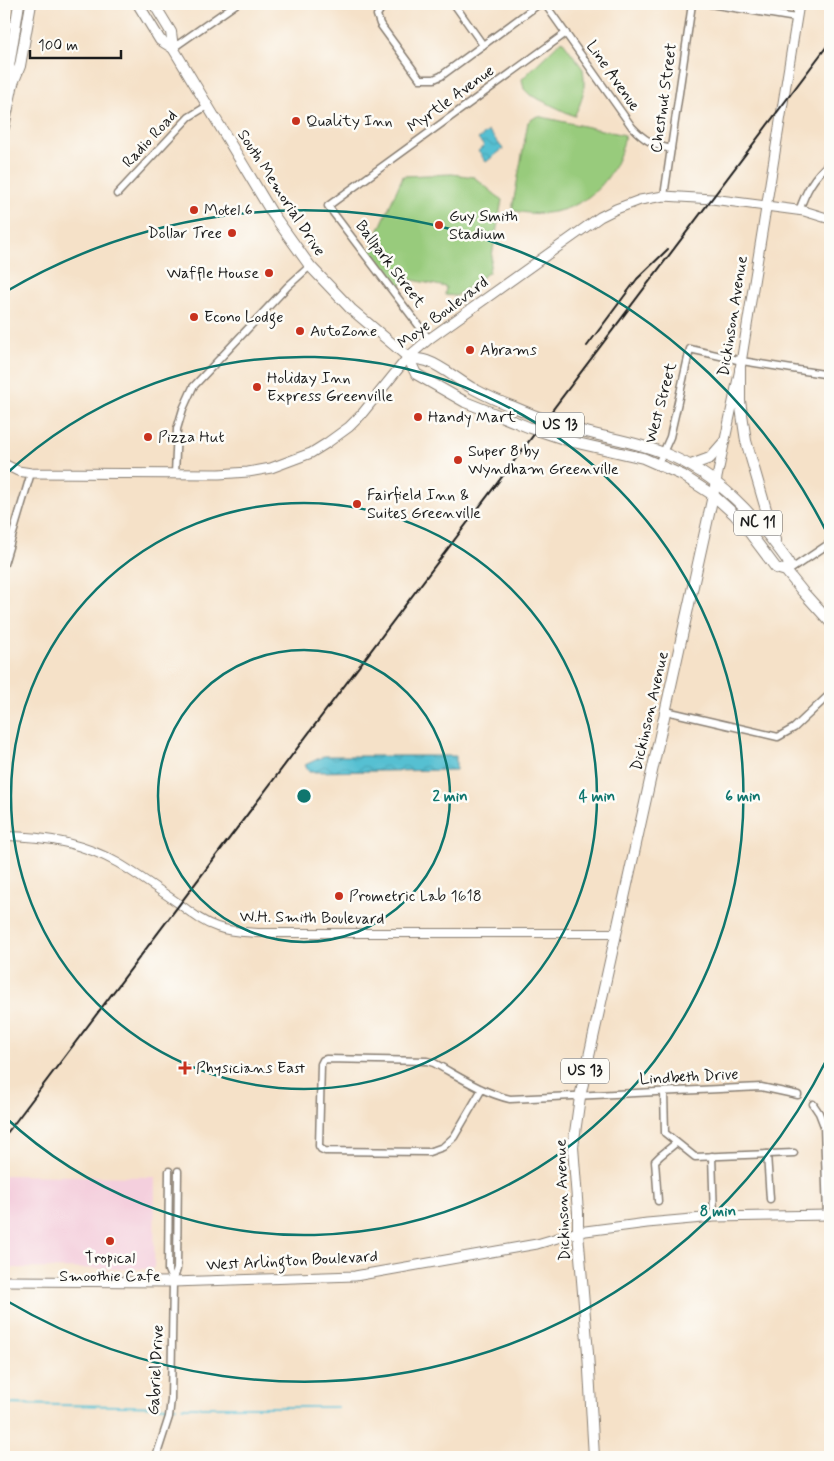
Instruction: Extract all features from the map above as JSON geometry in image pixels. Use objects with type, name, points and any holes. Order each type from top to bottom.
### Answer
[{"type":"main road","points":[[13,83],[9,66],[19,4]]},
{"type":"main road","points":[[4,122],[13,83],[20,66],[31,4]]},
{"type":"main road","name":"South Memorial Drive","points":[[138,4],[160,40],[173,48]]},
{"type":"main road","name":"South Memorial Drive","points":[[154,4],[171,32],[173,48],[206,106],[272,213],[310,266],[351,310],[408,357],[416,374],[448,393],[482,409],[556,437],[633,455],[682,475],[713,495],[742,523],[776,568],[787,572],[830,622]]},
{"type":"main road","name":"Dickinson Avenue","points":[[594,1457],[573,1146],[580,1097],[615,933],[666,711],[741,365],[799,4]]},
{"type":"main road","name":"Moye Boulevard","points":[[4,464],[18,471],[32,473],[219,474],[271,468],[311,453],[336,437],[353,423],[408,357],[429,339],[600,217],[616,209],[640,200],[664,196],[712,199],[799,210],[830,219]]},
{"type":"main road","name":"South Memorial Drive","points":[[408,357],[428,361],[474,389],[545,420],[588,433],[632,442],[663,452],[691,466],[716,482],[743,506],[777,546],[789,564],[787,572]]},
{"type":"main road","points":[[741,365],[740,401],[746,441],[777,546]]},
{"type":"main road","points":[[691,466],[710,458],[724,442]]},
{"type":"main road","name":"West Arlington Boulevard","points":[[4,1281],[173,1282],[354,1276],[537,1244],[578,1232],[647,1223],[714,1217],[829,1215]]},
{"type":"street","points":[[173,48],[236,4]]},
{"type":"street","points":[[384,4],[378,15],[380,24],[420,80],[434,79],[441,76],[539,4]]},
{"type":"street","points":[[454,4],[483,45]]},
{"type":"street","name":"Line Avenue","points":[[544,4],[632,127],[643,139],[653,145],[671,149]]},
{"type":"street","name":"Chestnut Street","points":[[664,196],[692,4]]},
{"type":"street","points":[[710,4],[796,18]]},
{"type":"street","points":[[4,23],[16,26]]},
{"type":"street","name":"Myrtle Avenue","points":[[328,206],[566,33]]},
{"type":"street","name":"Radio Road","points":[[117,194],[189,118],[206,106]]},
{"type":"street","points":[[799,210],[807,189],[814,178],[830,163]]},
{"type":"street","name":"Ballpark Street","points":[[328,206],[429,339]]},
{"type":"street","points":[[175,474],[177,429],[183,409],[193,387],[310,266]]},
{"type":"street","name":"West Street","points":[[658,464],[670,437],[690,349],[741,365]]},
{"type":"street","points":[[741,365],[830,376]]},
{"type":"street","points":[[4,564],[32,473]]},
{"type":"street","points":[[787,572],[830,542]]},
{"type":"street","points":[[666,711],[778,738],[794,728],[830,694]]},
{"type":"street","name":"W.H. Smith Boulevard","points":[[4,836],[26,836],[47,839],[87,849],[134,873],[207,923],[229,930],[258,933],[615,933]]},
{"type":"street","name":"Lindbeth Drive","points":[[482,1089],[454,1137],[449,1143],[437,1150],[418,1152],[325,1151],[321,1150],[319,1146],[320,1064],[326,1059],[427,1061],[482,1089],[510,1099],[761,1087],[798,1095]]},
{"type":"street","points":[[664,1092],[665,1133],[695,1157],[794,1153]]},
{"type":"street","points":[[813,1104],[824,1126],[828,1169],[829,1215]]},
{"type":"street","points":[[658,1201],[656,1162],[660,1156],[676,1143]]},
{"type":"street","points":[[767,1154],[770,1199]]},
{"type":"street","points":[[712,1156],[714,1217]]},
{"type":"street","points":[[169,1171],[168,1270],[173,1282]]},
{"type":"street","points":[[173,1282],[177,1269],[178,1172]]},
{"type":"street","name":"Gabriel Drive","points":[[156,1457],[169,1417],[171,1399],[173,1282]]},
{"type":"shaded area","points":[[4,1175],[155,1177],[154,1269],[4,1268]]},
{"type":"green space","points":[[562,40],[583,69],[583,94],[574,116],[530,95],[524,89],[522,79]]},
{"type":"green space","points":[[537,116],[625,135],[620,155],[600,187],[586,199],[570,207],[552,212],[532,213],[512,210],[528,122]]},
{"type":"green space","name":"Guy Smith Stadium","points":[[452,174],[474,177],[502,200],[489,272],[456,296],[445,295],[446,287],[408,279],[397,288],[370,250],[403,176]]},
{"type":"water","points":[[489,131],[503,149],[486,162],[478,151],[484,146],[478,139]]},
{"type":"water","points":[[324,756],[456,756],[456,770],[309,772],[305,765]]},
{"type":"waterway","points":[[4,1404],[176,1407]]},
{"type":"waterway","points":[[183,1407],[338,1407]]},
{"type":"railway","points":[[4,1137],[830,42]]},
{"type":"railway","points":[[587,346],[637,279],[668,249]]},
{"type":"place","name":"Quality Inn","points":[[296,121]]},
{"type":"place","name":"Motel 6","points":[[194,210]]},
{"type":"place","name":"Guy Smith Stadium","points":[[439,225]]},
{"type":"place","name":"Dollar Tree","points":[[232,233]]},
{"type":"place","name":"Waffle House","points":[[269,273]]},
{"type":"place","name":"Econo Lodge","points":[[194,317]]},
{"type":"place","name":"AutoZone","points":[[300,331]]},
{"type":"place","name":"Abrams","points":[[470,350]]},
{"type":"place","name":"Holiday Inn Express Greenville","points":[[257,387]]},
{"type":"place","name":"Handy Mart","points":[[418,417]]},
{"type":"place","name":"Pizza Hut","points":[[148,437]]},
{"type":"place","name":"Super 8 by Wyndham Greenville","points":[[458,460]]},
{"type":"place","name":"Fairfield Inn & Suites Greenville","points":[[357,504]]},
{"type":"place","name":"Prometric Lab 1618","points":[[339,896]]},
{"type":"place","name":"Physicians East","points":[[185,1068]]},
{"type":"place","name":"Tropical Smoothie Cafe","points":[[110,1241]]}]
